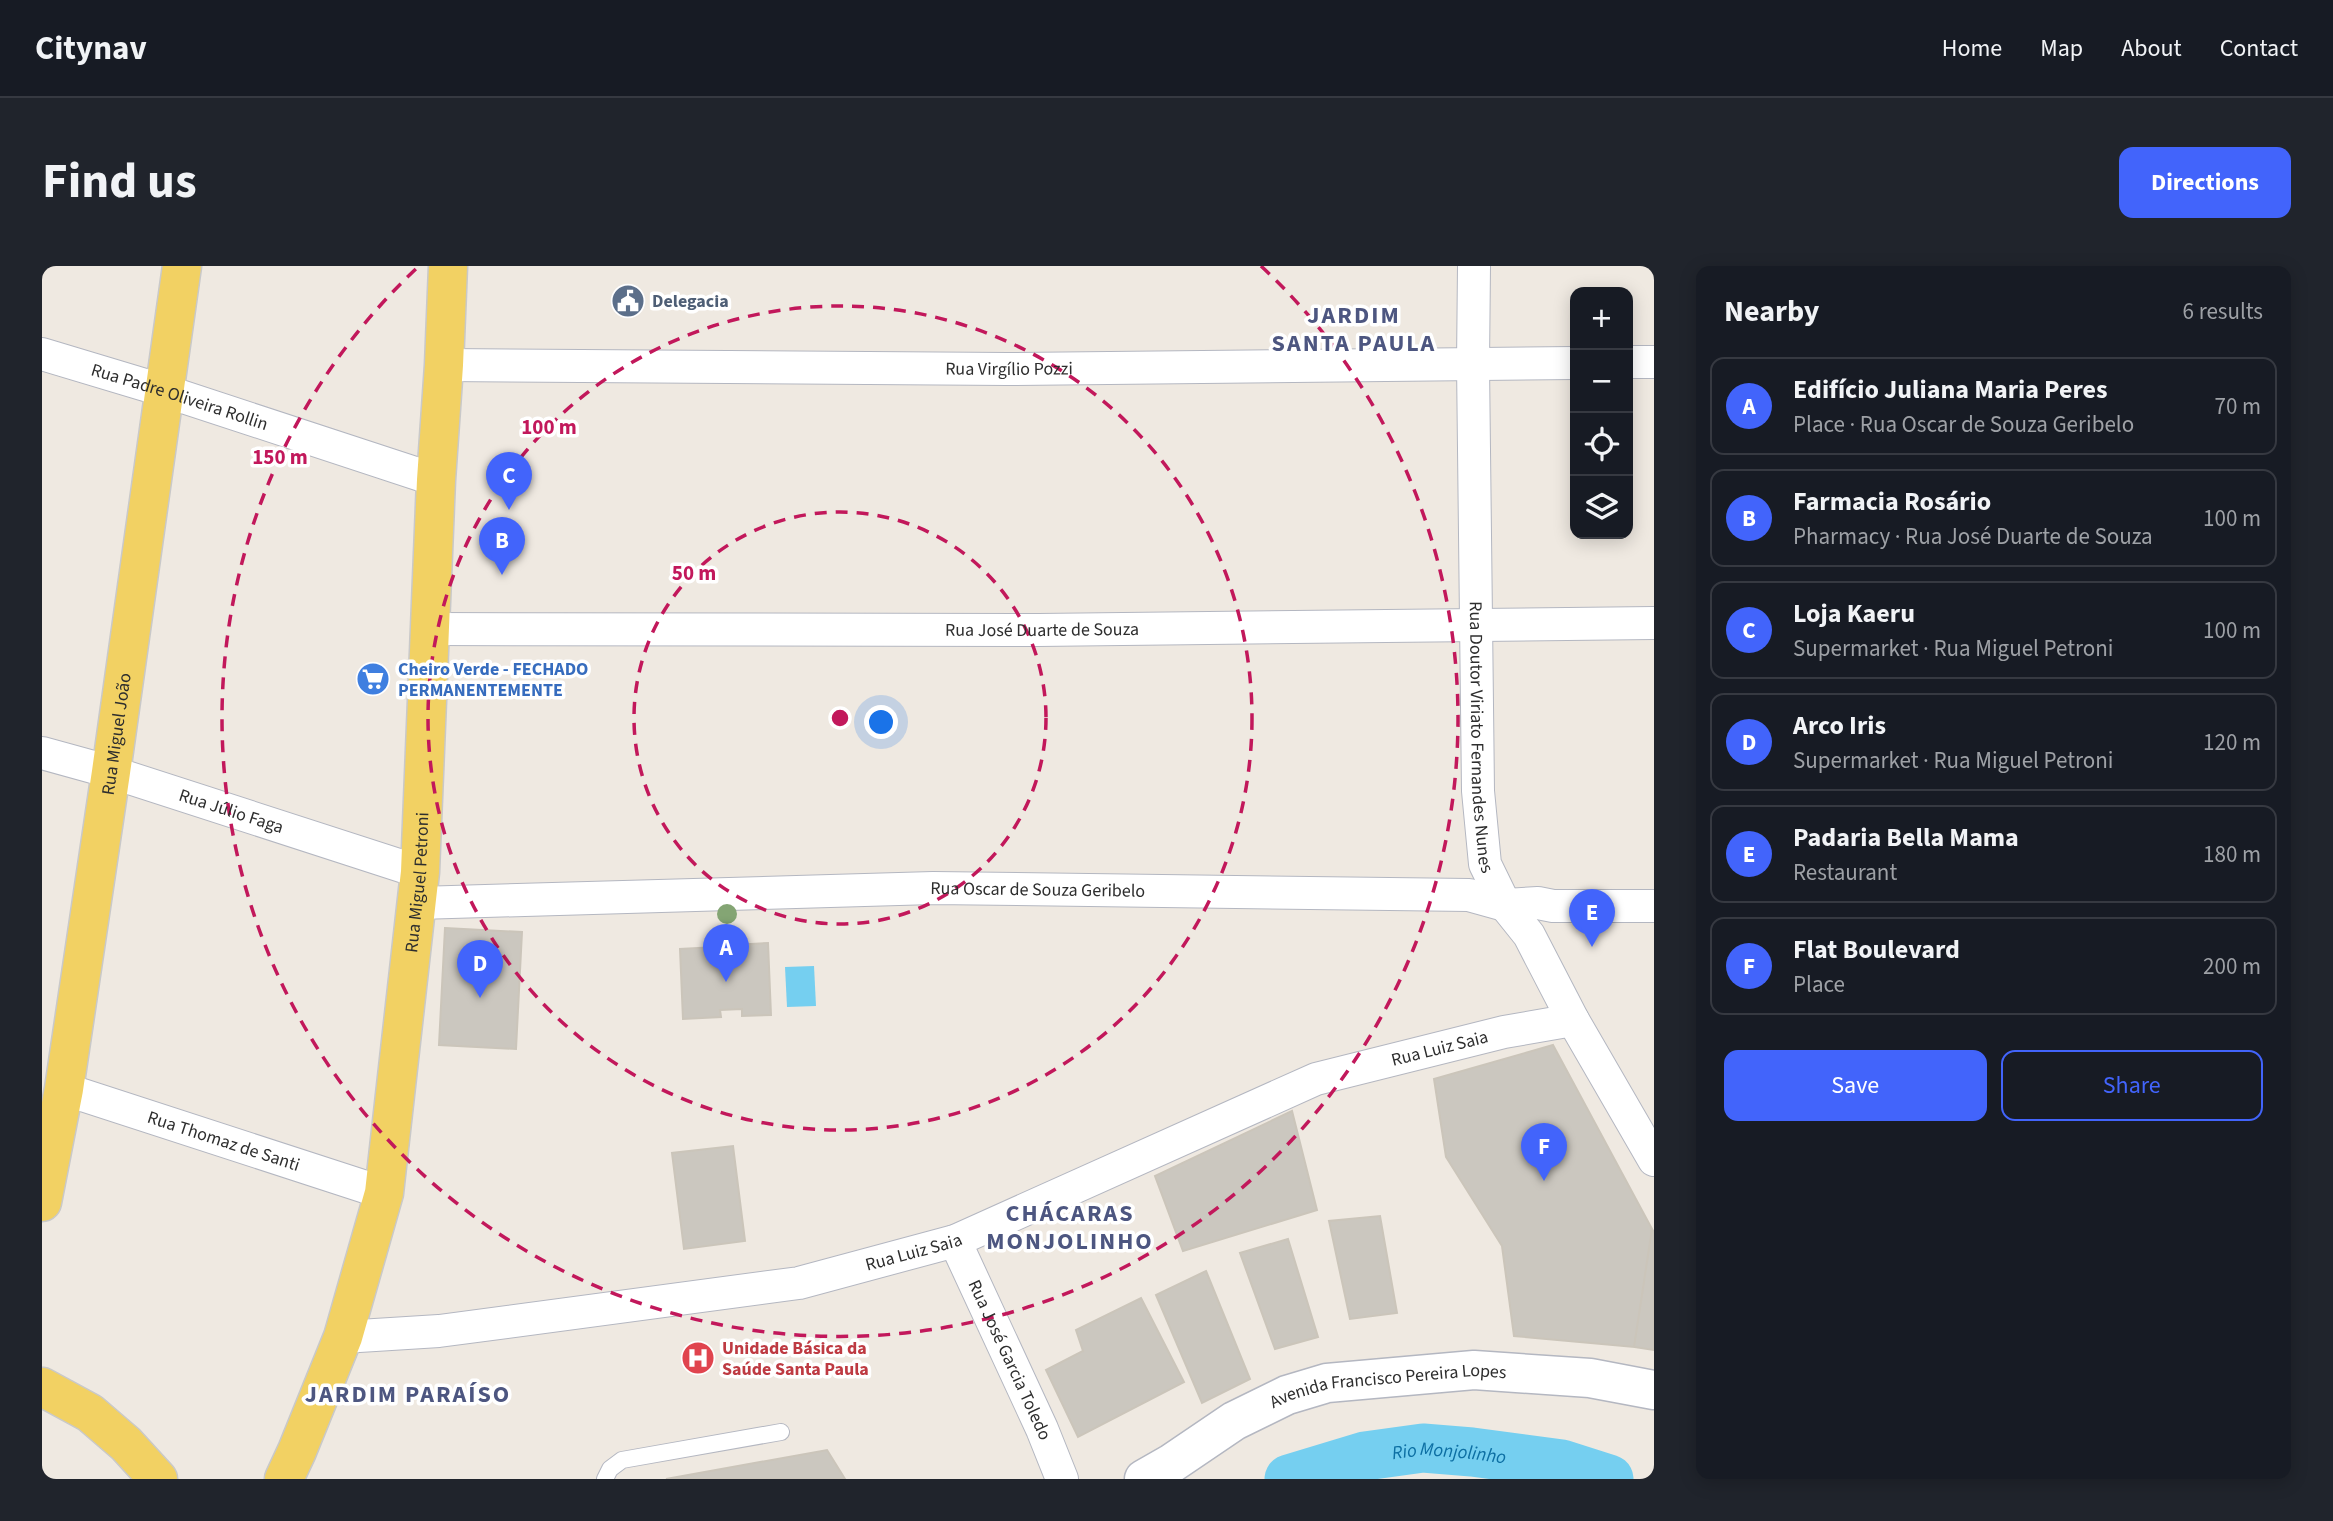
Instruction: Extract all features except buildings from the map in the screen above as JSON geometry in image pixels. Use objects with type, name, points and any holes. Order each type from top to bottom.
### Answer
[{"type":"main road","name":"Rua Miguel João","points":[[42,1202],[64,1089],[182,266]]},
{"type":"main road","name":"Rua Miguel Petroni","points":[[284,1479],[298,1451],[343,1338],[384,1194],[419,888],[448,266]]},
{"type":"main road","points":[[42,1387],[90,1413],[126,1444],[158,1479]]},
{"type":"street","name":"Rua Doutor Viriato Fernandes Nunes","points":[[1474,266],[1478,791],[1485,864],[1505,905],[1529,935],[1573,1020],[1654,1160]]},
{"type":"street","name":"Rua Padre Oliveira Rollin","points":[[42,354],[165,391],[436,480]]},
{"type":"street","points":[[1633,362],[1654,362]]},
{"type":"street","name":"Rua Virgílio Pozzi","points":[[444,365],[1007,369],[1570,363]]},
{"type":"street","name":"Rua José Duarte de Souza","points":[[431,629],[1038,630],[1654,622]]},
{"type":"street","name":"Rua Júlio Faga","points":[[42,753],[111,772],[419,888]]},
{"type":"street","name":"Rua Oscar de Souza Geribelo","points":[[419,888],[933,888],[1469,895],[1505,905],[1538,903],[1553,906],[1654,906]]},
{"type":"street","name":"Rua Luiz Saia","points":[[343,1338],[439,1331],[799,1283],[955,1241],[1316,1079],[1504,1032],[1573,1020]]},
{"type":"street","name":"Rua Thomaz de Santi","points":[[64,1089],[384,1194]]},
{"type":"street","name":"Rua José Garcia Toledo","points":[[955,1241],[1042,1429],[1062,1479]]},
{"type":"street","name":"Avenida Francisco Pereira Lopes","points":[[1144,1479],[1234,1420],[1287,1395],[1327,1383],[1474,1370],[1590,1378],[1654,1390]]},
{"type":"lane","points":[[605,1479],[610,1469],[622,1460],[781,1432]]},
{"type":"water","points":[[814,966],[816,1006],[787,1007],[785,967]]},
{"type":"waterway","name":"Rio Monjolinho","points":[[1289,1479],[1365,1456],[1423,1448],[1562,1464],[1609,1479]]},
{"type":"place","name":"Delegacia","points":[[628,301]]},
{"type":"place","name":"Loja Kaeru","points":[[509,510]]},
{"type":"place","name":"Farmacia Rosário","points":[[502,575]]},
{"type":"place","name":"Cheiro Verde - FECHADO PERMANENTEMENTE","points":[[373,679]]},
{"type":"place","name":"Padaria Bella Mama","points":[[1592,947]]},
{"type":"place","name":"Edifício Juliana Maria Peres","points":[[726,982]]},
{"type":"place","name":"Arco Iris","points":[[480,998]]},
{"type":"place","name":"Flat Boulevard","points":[[1544,1181]]},
{"type":"place","name":"Unidade Básica da Saúde Santa Paula","points":[[698,1358]]},
{"type":"district","name":"JARDIM SANTA PAULA","points":[[1354,329]]},
{"type":"district","name":"CHÁCARAS MONJOLINHO","points":[[1070,1227]]},
{"type":"district","name":"JARDIM PARAÍSO","points":[[408,1394]]}]
